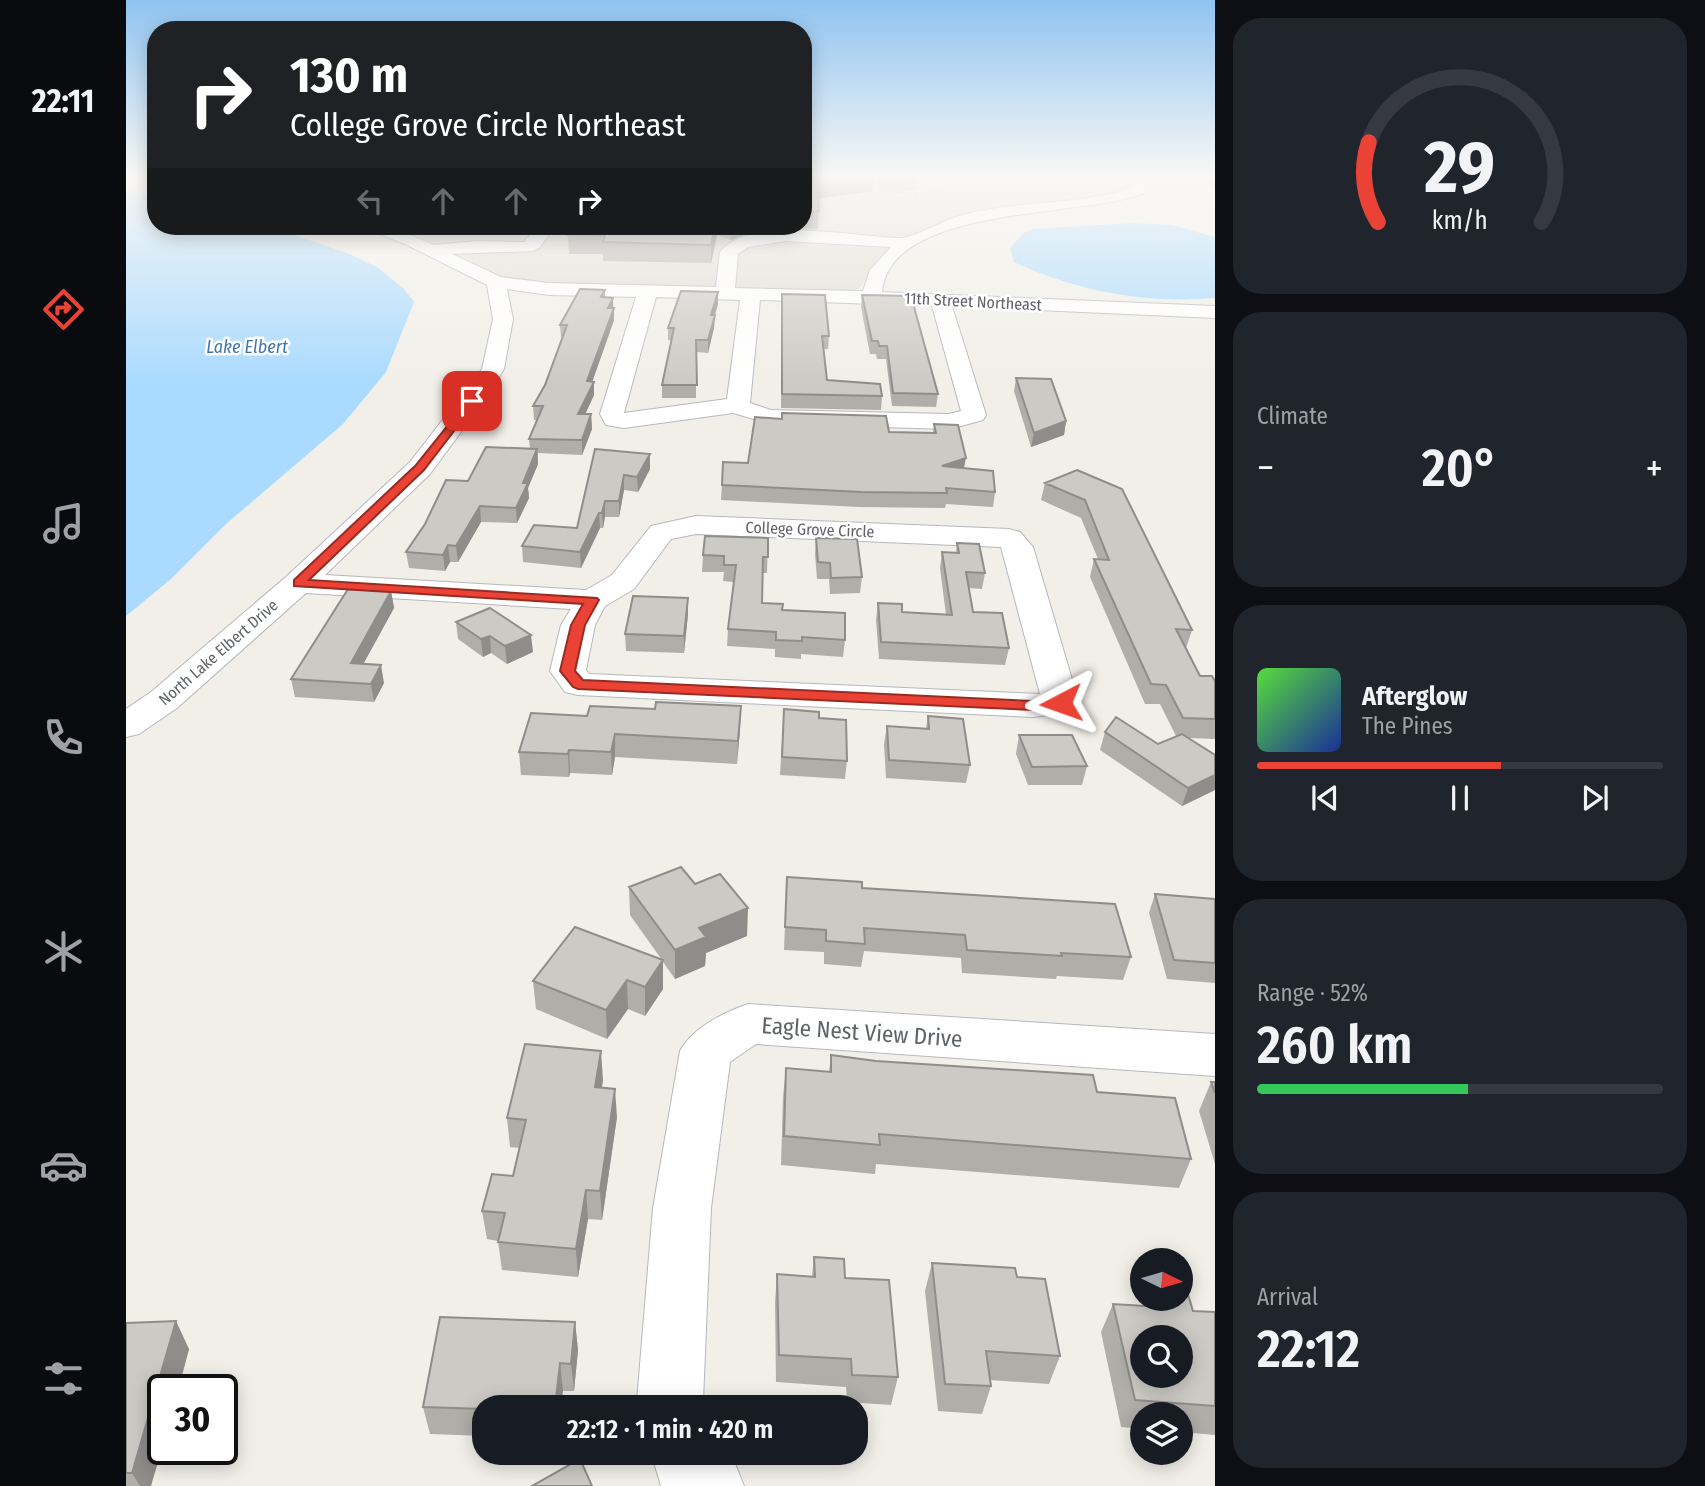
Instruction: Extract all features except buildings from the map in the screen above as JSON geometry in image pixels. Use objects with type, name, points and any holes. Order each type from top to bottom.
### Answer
[{"type":"street","points":[[419,244],[432,250],[495,292]]},
{"type":"street","points":[[432,250],[477,246],[526,247],[532,244]]},
{"type":"street","points":[[738,405],[624,421],[615,420],[611,414],[656,288],[696,280],[726,289],[729,253],[743,244]]},
{"type":"street","points":[[872,297],[876,275],[887,259],[908,244]]},
{"type":"street","name":"11th Street Northeast","points":[[495,292],[549,289],[726,289],[751,294],[940,299],[1215,312]]},
{"type":"street","name":"North Lake Elbert Drive","points":[[126,726],[163,700],[298,583],[420,468],[493,369],[495,292]]},
{"type":"street","points":[[738,405],[751,294]]},
{"type":"street","points":[[738,405],[744,411],[771,417],[950,422],[974,415],[940,299]]},
{"type":"street","name":"College Grove Circle","points":[[696,525],[1010,538],[1018,547],[1061,703],[1032,706],[578,684],[568,671],[578,625],[592,600],[623,582],[661,532],[696,525]]},
{"type":"street","points":[[298,583],[592,600]]},
{"type":"street","name":"Eagle Nest View Drive","points":[[670,1395],[682,1208],[706,1051],[748,1024],[1215,1055]]},
{"type":"street","points":[[688,1465],[691,1475],[709,1486]]},
{"type":"shaded area","points":[[435,244],[898,244],[878,258],[861,287],[850,293],[558,286],[509,280]]},
{"type":"water","name":"Lake Elbert","points":[[126,244],[322,244],[377,267],[403,288],[414,302],[386,372],[343,424],[226,524],[171,579],[126,616]]},
{"type":"water","points":[[1013,244],[1215,244],[1215,298],[1137,297],[1087,288],[1014,262],[1010,248]]},
{"type":"route","points":[[472,401],[420,468],[298,583],[592,600],[578,625],[568,671],[578,684],[1032,706],[1061,703]]}]
